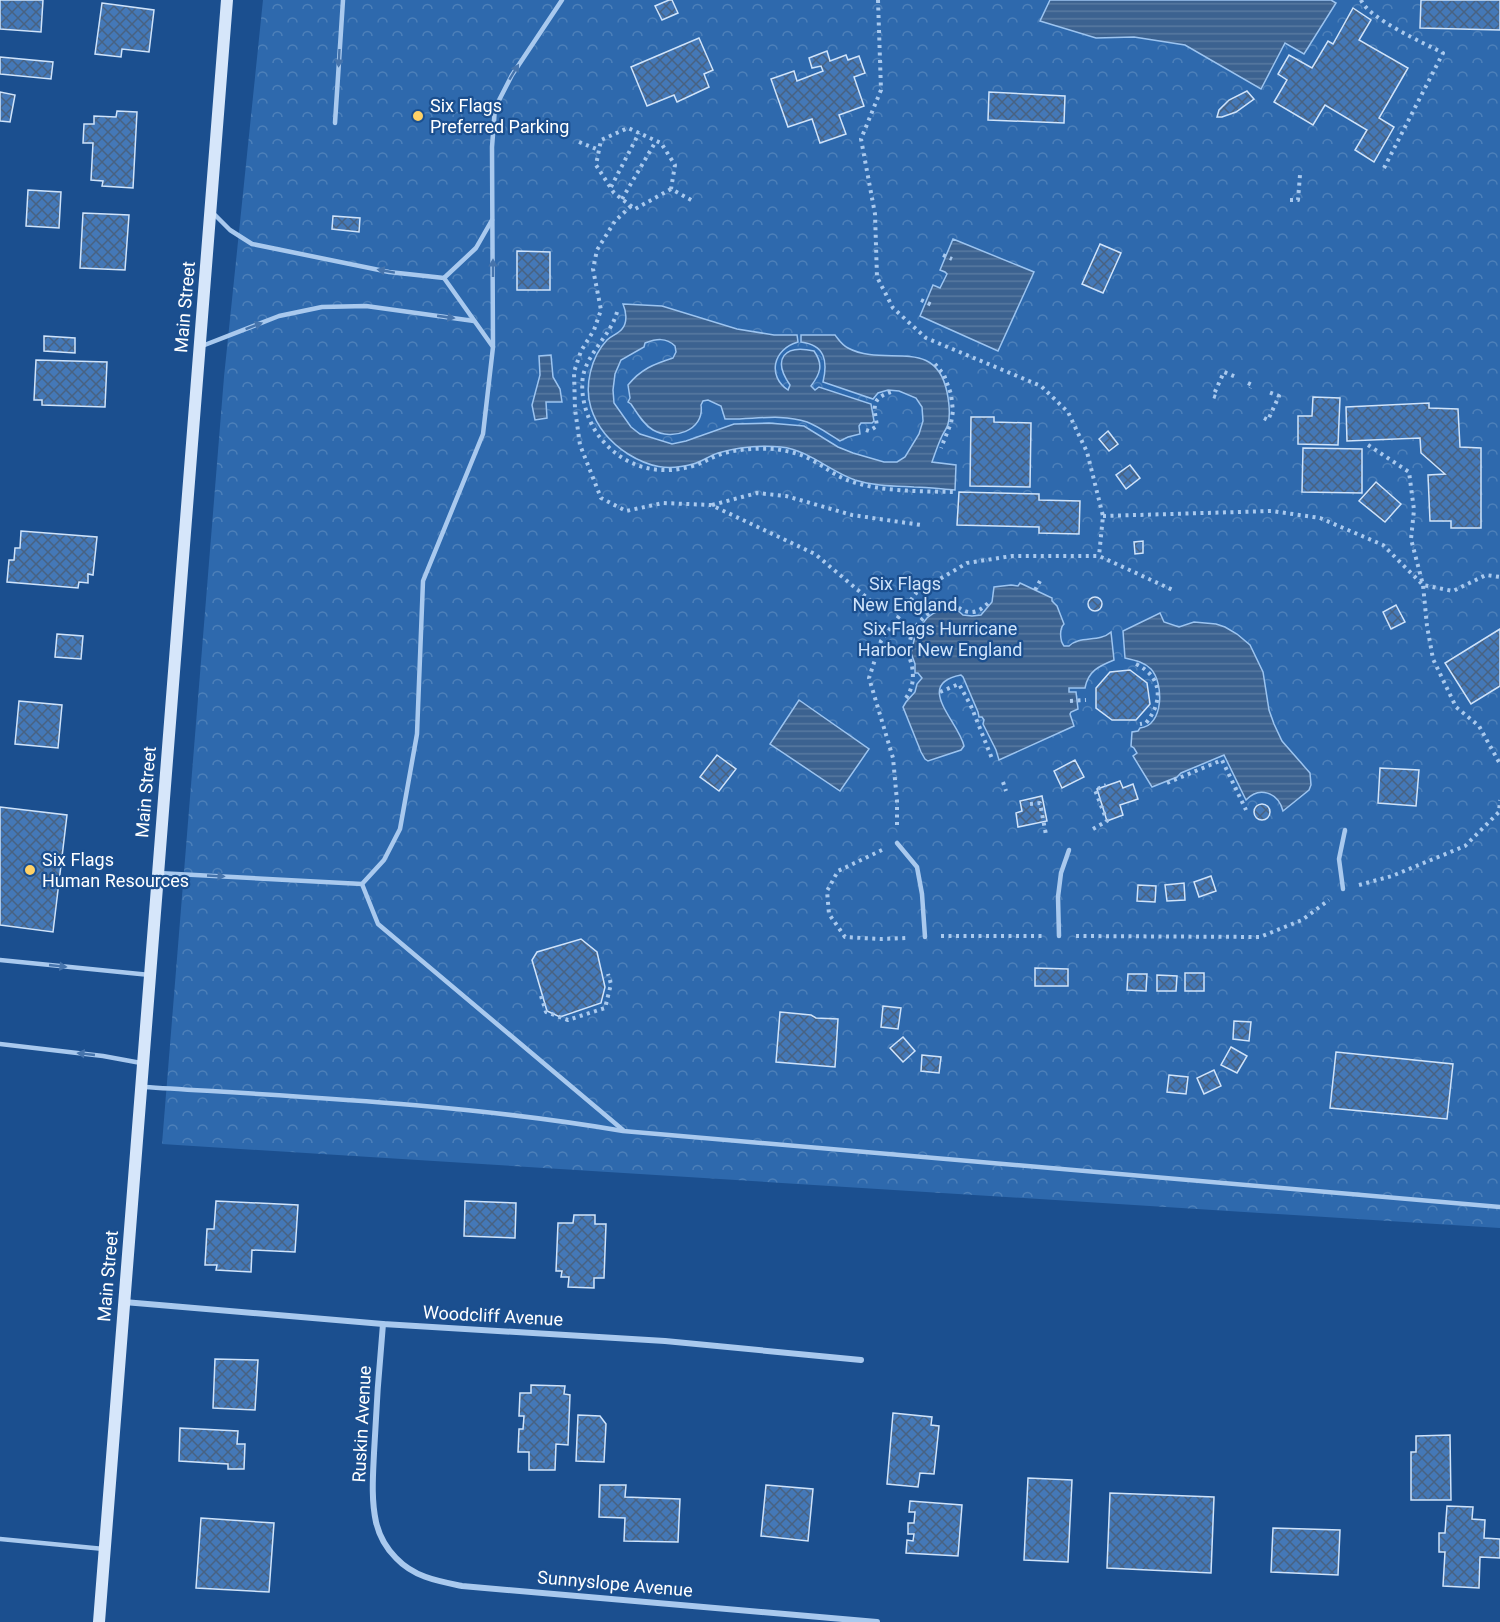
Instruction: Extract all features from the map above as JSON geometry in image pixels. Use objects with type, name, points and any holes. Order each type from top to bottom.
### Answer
[{"type":"main road","name":"Main Street","points":[[99,1622],[227,0]]},
{"type":"street","name":"Woodcliff Avenue","points":[[124,1302],[383,1324],[664,1341],[861,1360]]},
{"type":"street","name":"Ruskin Avenue","points":[[377,1525],[374,1508],[374,1462],[383,1324]]},
{"type":"street","name":"Sunnyslope Avenue","points":[[377,1525],[389,1550],[406,1567],[430,1580],[877,1622]]},
{"type":"lane","points":[[335,123],[343,0]]},
{"type":"lane","points":[[362,884],[384,860],[400,829],[417,734],[423,581],[483,434],[493,347],[492,147],[495,108],[512,75],[561,0]]},
{"type":"lane","points":[[211,211],[230,230],[252,244],[389,272],[444,278],[493,347]]},
{"type":"lane","points":[[444,278],[476,248],[493,219]]},
{"type":"lane","points":[[200,346],[279,316],[322,307],[366,306],[474,321]]},
{"type":"lane","points":[[1343,889],[1339,859],[1345,830]]},
{"type":"lane","points":[[897,843],[917,867],[922,894],[925,937]]},
{"type":"lane","points":[[1059,936],[1058,897],[1061,873],[1069,850]]},
{"type":"lane","points":[[158,873],[362,884]]},
{"type":"lane","points":[[362,884],[378,924],[623,1131]]},
{"type":"lane","points":[[0,960],[150,975]]},
{"type":"lane","points":[[0,1044],[103,1056],[143,1064]]},
{"type":"lane","points":[[141,1087],[371,1101],[556,1119],[623,1131],[1500,1207]]},
{"type":"lane","points":[[0,1539],[104,1549]]},
{"type":"path","points":[[878,0],[881,90],[861,140],[875,214],[877,277],[893,308],[926,338],[1041,386],[1068,412],[1087,452],[1103,516],[1099,556]]},
{"type":"path","points":[[1361,0],[1364,6],[1388,24],[1443,53],[1384,168]]},
{"type":"path","points":[[628,128],[661,143],[675,165],[671,189],[635,209],[630,206],[615,193],[596,165],[601,140],[628,128]]},
{"type":"path","points":[[611,188],[639,133]]},
{"type":"path","points":[[622,199],[656,141]]},
{"type":"path","points":[[579,142],[599,150]]},
{"type":"path","points":[[1290,200],[1298,200],[1299,175]]},
{"type":"path","points":[[671,189],[693,201]]},
{"type":"path","points":[[630,206],[615,221],[597,250],[593,269],[601,310],[594,330],[581,351],[574,372],[575,409],[580,446],[601,498],[626,511],[663,502],[711,505],[757,493],[786,496],[852,515],[921,525]]},
{"type":"path","points":[[943,255],[952,259]]},
{"type":"path","points":[[921,300],[932,305]]},
{"type":"path","points":[[617,312],[614,323],[596,347],[584,375],[583,394],[589,420],[603,442],[624,459],[650,470],[668,471],[694,466],[719,454],[738,450],[772,449],[797,453],[848,481],[868,487],[954,492]]},
{"type":"path","points":[[935,364],[944,375],[951,394],[953,411],[951,423],[940,448]]},
{"type":"path","points":[[1216,397],[1213,396],[1224,372],[1236,377]]},
{"type":"path","points":[[1250,385],[1257,387]]},
{"type":"path","points":[[866,430],[869,431],[877,426],[874,404],[877,399],[894,391]]},
{"type":"path","points":[[1264,418],[1268,420],[1279,396],[1266,391]]},
{"type":"path","points":[[1368,445],[1409,472],[1414,510],[1411,539],[1424,585],[1427,626],[1433,659],[1456,707],[1479,726],[1500,764]]},
{"type":"path","points":[[711,505],[815,554],[872,602]]},
{"type":"path","points":[[1103,516],[1272,511],[1320,518],[1383,545],[1424,585],[1453,591],[1486,575],[1500,577]]},
{"type":"path","points":[[1175,591],[1099,556],[1012,556],[968,563],[915,593],[880,641],[869,678],[893,758],[897,801],[897,843],[838,871],[827,891],[830,914],[845,937],[880,939],[954,935],[1260,938],[1302,920],[1343,889],[1392,876],[1465,846],[1499,812],[1500,800]]},
{"type":"path","points":[[1035,590],[1040,581]]},
{"type":"path","points":[[906,698],[913,688],[909,653],[910,640],[917,624],[939,606],[952,602],[958,608],[974,613],[989,602]]},
{"type":"path","points":[[1136,664],[1145,668],[1151,675],[1158,694],[1153,715],[1146,723],[1140,724]]},
{"type":"path","points":[[940,692],[959,684],[972,706],[993,761]]},
{"type":"path","points":[[1070,701],[1086,700]]},
{"type":"path","points":[[1167,783],[1221,760],[1246,810]]},
{"type":"path","points":[[1003,782],[1006,791]]},
{"type":"path","points":[[1093,829],[1107,821],[1095,790],[1106,785]]},
{"type":"path","points":[[1030,804],[1040,803],[1046,835]]},
{"type":"path","points":[[541,996],[546,1012],[568,1020],[605,1008],[611,984],[608,974]]},
{"type":"green space","name":"Six Flags New England","points":[[263,0],[1500,0],[1500,1228],[162,1144],[224,377]]},
{"type":"shaded area","points":[[1050,0],[1331,0],[1336,3],[1304,54],[1285,43],[1261,89],[1185,45],[1134,37],[1096,38],[1040,21]]},
{"type":"shaded area","points":[[953,239],[1034,272],[998,351],[920,316],[933,285],[940,288],[947,274],[940,270]]},
{"type":"shaded area","points":[[623,304],[662,306],[737,329],[774,335],[797,335],[798,342],[783,350],[776,363],[775,371],[781,384],[788,390],[790,385],[782,368],[782,361],[788,352],[804,349],[814,351],[820,369],[811,386],[815,390],[819,387],[871,404],[874,421],[861,423],[860,434],[840,441],[815,426],[797,419],[776,417],[725,419],[721,406],[708,400],[703,401],[701,414],[693,427],[678,434],[661,433],[646,425],[628,402],[630,398],[628,385],[633,379],[648,368],[673,358],[676,352],[672,343],[657,340],[645,343],[644,347],[621,360],[615,374],[614,403],[631,427],[640,434],[672,444],[734,424],[769,423],[804,426],[838,447],[853,453],[884,462],[897,462],[905,457],[919,434],[923,421],[922,407],[916,398],[899,391],[888,390],[878,393],[873,399],[823,382],[825,361],[823,355],[815,347],[801,342],[801,335],[835,335],[846,347],[862,353],[920,358],[932,364],[941,375],[949,404],[948,426],[932,462],[956,465],[955,490],[862,482],[801,452],[781,447],[757,446],[733,449],[693,464],[675,467],[651,465],[636,458],[622,450],[605,434],[591,408],[588,390],[590,372],[601,347],[624,326],[626,313]]},
{"type":"shaded area","points":[[551,355],[553,377],[560,389],[562,402],[546,402],[547,418],[535,420],[532,405],[540,375],[539,356]]},
{"type":"shaded area","points":[[1020,583],[1052,598],[1064,624],[1061,635],[1064,646],[1101,637],[1111,632],[1114,660],[1095,670],[1086,682],[1085,688],[1069,688],[1069,692],[1076,692],[1078,709],[1070,714],[1074,726],[999,760],[983,724],[984,720],[979,717],[963,677],[961,675],[947,680],[941,687],[940,695],[964,746],[961,750],[928,761],[921,752],[903,707],[915,692],[922,678],[915,673],[911,653],[916,632],[927,618],[949,607],[954,607],[963,615],[981,615],[992,602],[994,587],[1018,586]]},
{"type":"shaded area","points":[[1160,613],[1164,622],[1179,627],[1194,622],[1225,627],[1250,645],[1263,672],[1269,710],[1274,724],[1282,741],[1310,773],[1309,790],[1283,811],[1277,799],[1268,793],[1257,793],[1246,800],[1224,755],[1152,787],[1133,756],[1137,753],[1131,746],[1132,732],[1138,731],[1154,720],[1160,693],[1151,669],[1125,658],[1123,631]]},
{"type":"shaded area","points":[[799,700],[869,749],[840,791],[770,744]]},
{"type":"building","points":[[0,0],[43,0],[41,32],[0,29]]},
{"type":"building","points":[[672,0],[678,13],[662,20],[655,6]]},
{"type":"building","points":[[1421,0],[1500,0],[1500,30],[1420,28]]},
{"type":"building","points":[[102,3],[154,10],[149,52],[122,49],[121,57],[95,54]]},
{"type":"building","points":[[1353,8],[1371,20],[1359,40],[1408,68],[1379,118],[1394,127],[1374,162],[1355,150],[1367,130],[1325,105],[1313,125],[1274,102],[1287,80],[1278,74],[1289,55],[1312,68],[1328,41],[1333,44]]},
{"type":"building","points":[[699,38],[713,70],[704,74],[709,87],[677,102],[674,95],[647,106],[631,67]]},
{"type":"building","points":[[827,51],[830,61],[846,55],[848,60],[859,56],[865,73],[854,77],[864,106],[839,115],[846,134],[820,143],[812,119],[788,127],[771,79],[794,71],[797,81],[823,71],[821,66],[812,68],[809,58]]},
{"type":"building","points":[[0,57],[53,62],[51,79],[0,74]]},
{"type":"building","points":[[1247,91],[1254,99],[1236,112],[1217,117],[1219,110],[1229,100]]},
{"type":"building","points":[[0,92],[15,95],[10,122],[0,121]]},
{"type":"building","points":[[989,92],[1065,96],[1064,123],[988,120]]},
{"type":"building","points":[[117,111],[137,112],[133,188],[102,186],[103,181],[91,180],[93,143],[83,143],[84,124],[94,124],[94,116],[116,117]]},
{"type":"building","points":[[28,190],[61,192],[59,228],[26,226]]},
{"type":"building","points":[[83,213],[129,215],[125,270],[80,268]]},
{"type":"building","points":[[333,216],[360,218],[359,232],[332,229]]},
{"type":"building","points":[[1100,244],[1121,253],[1103,293],[1082,284]]},
{"type":"building","points":[[517,251],[550,252],[550,290],[517,290]]},
{"type":"building","points":[[44,336],[75,338],[75,353],[44,351]]},
{"type":"building","points":[[36,360],[107,362],[105,407],[42,405],[42,400],[34,400]]},
{"type":"building","points":[[1313,397],[1340,398],[1338,445],[1298,444],[1298,416],[1312,416]]},
{"type":"building","points":[[1429,403],[1429,408],[1458,409],[1460,447],[1481,448],[1481,528],[1451,528],[1451,521],[1430,521],[1428,475],[1445,474],[1421,453],[1420,438],[1347,441],[1346,407]]},
{"type":"building","points":[[971,417],[994,417],[994,422],[1031,423],[1030,487],[970,486]]},
{"type":"building","points":[[1108,431],[1118,444],[1109,451],[1099,439]]},
{"type":"building","points":[[1303,448],[1362,449],[1362,493],[1302,492]]},
{"type":"building","points":[[1130,465],[1140,478],[1126,489],[1116,475]]},
{"type":"building","points":[[1376,482],[1401,504],[1385,522],[1359,501]]},
{"type":"building","points":[[959,492],[1039,494],[1039,500],[1080,501],[1079,534],[1039,533],[1039,527],[957,525]]},
{"type":"building","points":[[21,531],[97,537],[93,575],[88,574],[88,583],[79,582],[78,588],[7,582],[9,560],[14,560],[15,548],[20,548]]},
{"type":"building","points":[[1143,541],[1143,553],[1135,554],[1134,542]]},
{"type":"building","points":[[1092,597],[1098,597],[1102,604],[1098,611],[1092,611],[1088,607],[1088,601]]},
{"type":"building","points":[[1396,605],[1405,622],[1391,629],[1383,612]]},
{"type":"building","points":[[1500,629],[1500,686],[1471,704],[1445,663]]},
{"type":"building","points":[[57,634],[83,636],[81,659],[55,657]]},
{"type":"building","points":[[1130,670],[1147,683],[1150,704],[1136,720],[1112,720],[1096,708],[1096,688],[1110,672]]},
{"type":"building","points":[[19,701],[62,705],[58,748],[15,744]]},
{"type":"building","points":[[717,755],[736,769],[719,791],[700,777]]},
{"type":"building","points":[[1075,760],[1084,777],[1062,788],[1054,771]]},
{"type":"building","points":[[1380,768],[1419,770],[1416,806],[1378,803]]},
{"type":"building","points":[[1120,781],[1123,788],[1133,784],[1138,799],[1120,805],[1123,815],[1107,821],[1097,789]]},
{"type":"building","points":[[1042,796],[1047,821],[1018,827],[1016,813],[1022,811],[1020,801]]},
{"type":"building","points":[[1262,804],[1270,812],[1262,820],[1254,812]]},
{"type":"building","name":"Six Flags Human Resources","points":[[0,807],[67,815],[53,932],[0,925]]},
{"type":"building","points":[[1211,876],[1216,891],[1199,897],[1194,882]]},
{"type":"building","points":[[1184,883],[1185,900],[1167,901],[1165,885]]},
{"type":"building","points":[[1138,885],[1156,886],[1155,902],[1137,901]]},
{"type":"building","points":[[581,939],[597,952],[605,987],[601,1003],[560,1017],[547,1011],[532,960],[537,952]]},
{"type":"building","points":[[1035,968],[1068,969],[1068,986],[1035,986]]},
{"type":"building","points":[[1185,973],[1204,973],[1204,991],[1185,991]]},
{"type":"building","points":[[1128,974],[1147,974],[1146,991],[1127,990]]},
{"type":"building","points":[[1157,975],[1177,976],[1176,991],[1157,991]]},
{"type":"building","points":[[883,1006],[901,1008],[898,1029],[881,1027]]},
{"type":"building","points":[[780,1012],[838,1019],[835,1067],[776,1062]]},
{"type":"building","points":[[1234,1021],[1251,1022],[1249,1041],[1233,1039]]},
{"type":"building","points":[[903,1037],[915,1051],[903,1062],[890,1048]]},
{"type":"building","points":[[1231,1047],[1247,1056],[1237,1073],[1221,1065]]},
{"type":"building","points":[[1336,1052],[1453,1064],[1447,1119],[1330,1108]]},
{"type":"building","points":[[922,1055],[941,1057],[939,1073],[921,1071]]},
{"type":"building","points":[[1214,1070],[1221,1086],[1204,1094],[1197,1078]]},
{"type":"building","points":[[1169,1075],[1188,1077],[1186,1094],[1167,1092]]},
{"type":"building","points":[[216,1201],[298,1205],[295,1252],[252,1250],[251,1272],[216,1270],[217,1265],[205,1265],[207,1229],[214,1229]]},
{"type":"building","points":[[465,1201],[516,1203],[515,1238],[464,1236]]},
{"type":"building","points":[[574,1215],[595,1215],[595,1224],[606,1224],[604,1278],[594,1278],[594,1288],[568,1287],[569,1277],[561,1277],[562,1271],[556,1271],[558,1223],[573,1223]]},
{"type":"building","points":[[215,1359],[258,1360],[255,1410],[213,1408]]},
{"type":"building","points":[[531,1385],[565,1386],[564,1394],[570,1395],[568,1445],[556,1444],[555,1470],[529,1470],[529,1452],[518,1452],[519,1429],[523,1429],[524,1416],[519,1416],[520,1393],[531,1393]]},
{"type":"building","points":[[893,1413],[932,1417],[931,1425],[939,1426],[934,1474],[920,1473],[918,1487],[887,1484]]},
{"type":"building","points":[[578,1415],[600,1416],[606,1424],[604,1462],[576,1461]]},
{"type":"building","points":[[180,1428],[238,1431],[237,1444],[245,1444],[244,1469],[228,1469],[228,1464],[179,1461]]},
{"type":"building","points":[[1450,1435],[1451,1500],[1411,1500],[1411,1452],[1416,1452],[1416,1436]]},
{"type":"building","points":[[1028,1478],[1072,1480],[1068,1562],[1024,1560]]},
{"type":"building","points":[[600,1485],[626,1485],[625,1497],[680,1499],[678,1542],[624,1541],[625,1518],[599,1517]]},
{"type":"building","points":[[766,1485],[813,1489],[808,1541],[761,1536]]},
{"type":"building","points":[[1110,1493],[1214,1497],[1211,1573],[1107,1568]]},
{"type":"building","points":[[910,1501],[962,1505],[958,1556],[906,1553],[907,1540],[913,1541],[914,1534],[908,1534],[908,1523],[914,1523],[915,1512],[909,1512]]},
{"type":"building","points":[[1447,1506],[1473,1507],[1472,1519],[1485,1520],[1484,1538],[1500,1539],[1500,1558],[1480,1557],[1479,1588],[1443,1586],[1445,1552],[1439,1552],[1439,1533],[1445,1533]]},
{"type":"building","points":[[201,1518],[274,1523],[269,1592],[196,1588]]},
{"type":"building","points":[[1273,1528],[1340,1530],[1338,1575],[1271,1572]]},
{"type":"place","name":"Six Flags Preferred Parking","points":[[418,116]]},
{"type":"place","name":"Six Flags Human Resources","points":[[30,870]]},
{"type":"park label","name":"Six Flags Hurricane Harbor New England","points":[[940,639]]}]
